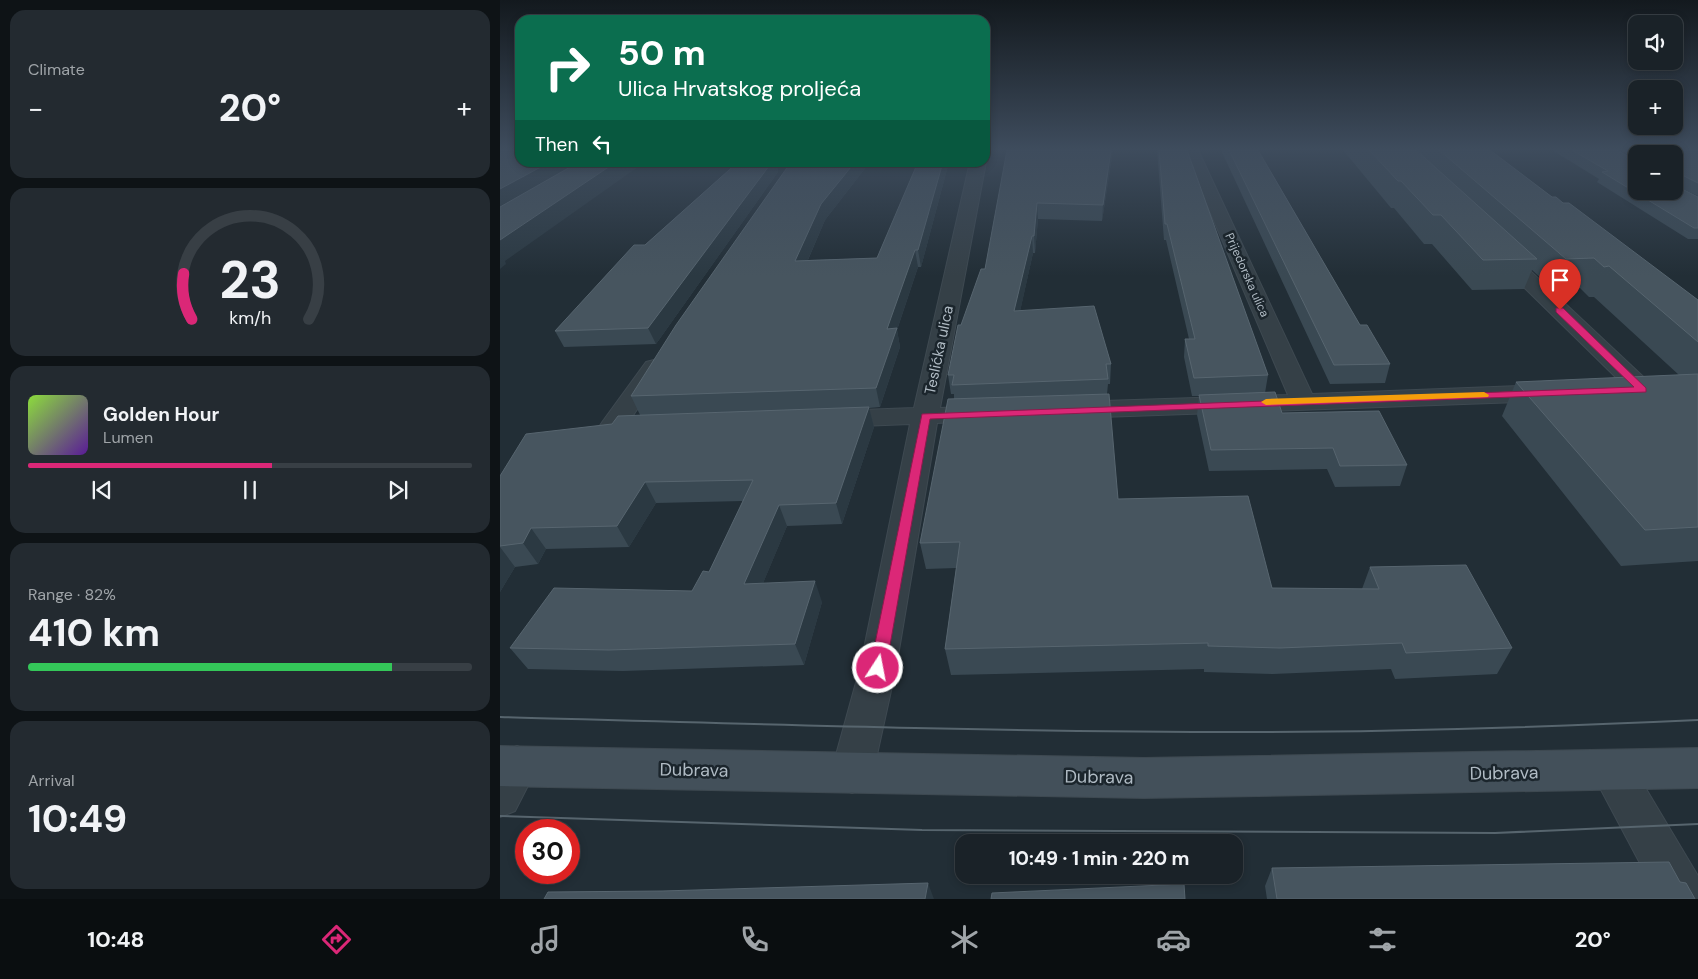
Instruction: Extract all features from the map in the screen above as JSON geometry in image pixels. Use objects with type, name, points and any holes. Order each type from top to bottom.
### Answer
[{"type":"main road","name":"Dubrava","points":[[506,776],[852,773],[1153,778],[1612,772],[1698,768]]},
{"type":"street","name":"Teslićka ulica","points":[[852,773],[878,668],[925,416],[972,192]]},
{"type":"street","name":"Prijedorska ulica","points":[[1210,192],[1303,401]]},
{"type":"street","points":[[1486,239],[1643,390]]},
{"type":"street","points":[[641,426],[612,427],[668,347]]},
{"type":"street","points":[[1613,391],[1670,389]]},
{"type":"street","points":[[1045,411],[1574,392]]},
{"type":"street","points":[[808,420],[1005,413]]},
{"type":"street","points":[[1612,772],[1685,899]]},
{"type":"building","points":[[526,192],[571,192],[500,240],[500,207]]},
{"type":"building","points":[[704,192],[750,192],[648,328],[555,331],[634,245],[645,245]]},
{"type":"building","points":[[770,192],[831,192],[821,204],[795,261],[877,258],[905,192],[934,192],[918,250],[915,250],[887,329],[897,328],[876,388],[631,396],[676,325]]},
{"type":"building","points":[[999,192],[1105,192],[1103,205],[1037,203],[1034,236],[1032,236],[1014,311],[1094,306],[1111,364],[1106,364],[1108,379],[952,385],[954,375],[948,375],[958,325],[961,325],[981,269],[985,269]]},
{"type":"building","points":[[1162,192],[1202,192],[1268,375],[1194,378],[1185,339],[1195,339],[1167,224],[1165,224]]},
{"type":"building","points":[[1249,192],[1282,192],[1360,325],[1367,325],[1390,364],[1334,365]]},
{"type":"building","points":[[1411,192],[1463,192],[1537,259],[1483,260],[1441,215],[1433,215]]},
{"type":"building","points":[[1488,192],[1545,192],[1563,203],[1569,203],[1698,300],[1698,342],[1609,266],[1604,267],[1594,258],[1566,259]]},
{"type":"building","points":[[1683,192],[1688,192],[1698,197],[1698,228],[1694,228],[1648,200],[1683,200]]},
{"type":"building","points":[[1698,374],[1698,527],[1645,530],[1516,382]]},
{"type":"building","points":[[1275,392],[1282,413],[1379,411],[1407,465],[1340,466],[1333,448],[1211,450],[1199,395]]},
{"type":"building","points":[[1109,394],[1118,499],[1248,496],[1272,588],[1379,589],[1370,567],[1466,565],[1512,648],[1406,653],[1402,643],[1280,648],[1208,646],[1208,643],[945,649],[960,542],[920,543],[948,399]]},
{"type":"building","points":[[869,407],[836,503],[779,505],[744,584],[815,581],[795,644],[609,650],[510,648],[554,588],[692,591],[703,571],[709,572],[753,480],[645,482],[617,526],[531,528],[523,543],[500,546],[500,476],[526,434],[612,424],[618,416]]},
{"type":"building","points":[[1669,862],[1680,882],[1686,883],[1695,899],[1277,899],[1272,868]]},
{"type":"building","points":[[928,883],[925,899],[544,899],[548,892],[662,891]]},
{"type":"building","points":[[1184,884],[1185,899],[991,899],[992,893]]},
{"type":"tram line","points":[[500,717],[780,725],[1154,732],[1472,729],[1698,720]]},
{"type":"tram line","points":[[500,816],[922,830],[1495,833],[1698,824]]},
{"type":"slow traffic","points":[[1266,402],[1484,395]]},
{"type":"route","points":[[878,668],[925,416],[1320,400],[1643,390],[1560,310]]}]
